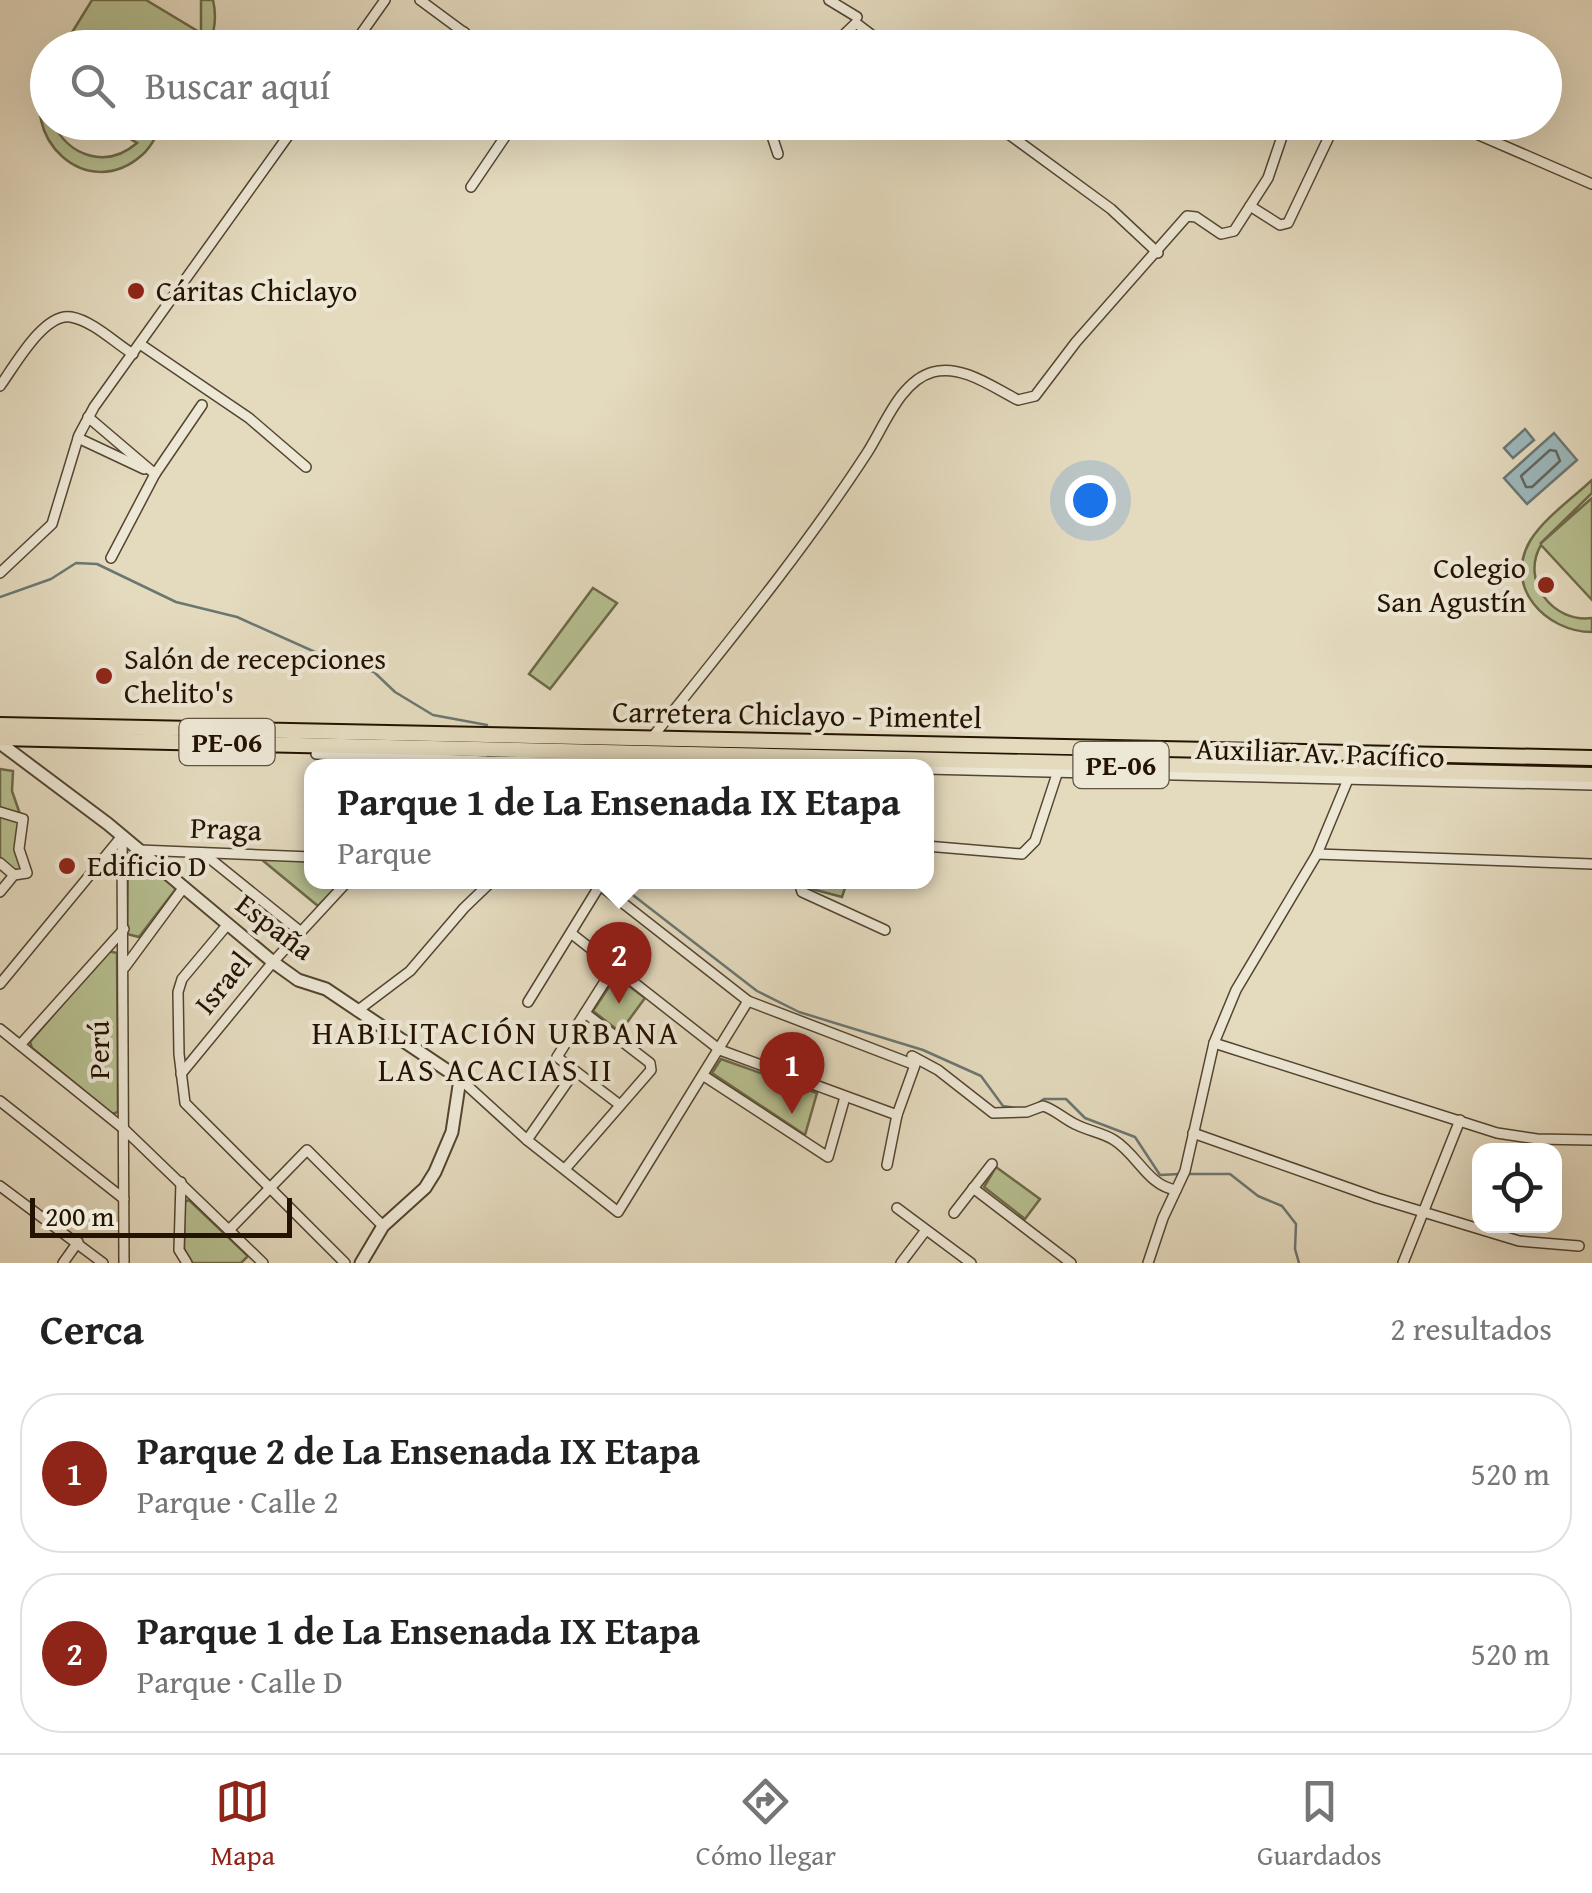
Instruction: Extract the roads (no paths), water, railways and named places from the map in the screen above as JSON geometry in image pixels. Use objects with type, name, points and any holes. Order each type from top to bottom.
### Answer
[{"type":"main road","name":"Carretera Chiclayo - Pimentel","points":[[0,725],[650,746],[1505,765],[1592,774]]},
{"type":"main road","name":"Carretera Chiclayo - Pimentel","points":[[0,741],[234,742],[459,753],[650,746],[881,759]]},
{"type":"main road","points":[[234,742],[316,754]]},
{"type":"main road","name":"Carretera Chiclayo - Pimentel","points":[[934,762],[1059,769],[1350,774],[1592,758]]},
{"type":"street","points":[[364,30],[385,0]]},
{"type":"street","points":[[420,0],[461,30]]},
{"type":"street","points":[[829,0],[857,17]]},
{"type":"street","points":[[0,573],[52,524],[88,417],[285,140]]},
{"type":"street","points":[[471,187],[503,140]]},
{"type":"street","points":[[773,140],[778,154]]},
{"type":"street","points":[[1017,140],[1111,209],[1158,252]]},
{"type":"street","points":[[650,746],[866,455],[911,385],[928,373],[944,370],[989,383],[1018,400],[1032,398],[1187,216],[1194,216],[1221,234],[1234,231],[1272,170],[1282,140]]},
{"type":"street","points":[[1250,206],[1280,225],[1286,224],[1327,140]]},
{"type":"street","points":[[1490,140],[1592,184]]},
{"type":"street","points":[[0,386],[41,330],[54,319],[67,316],[81,320],[133,354]]},
{"type":"street","points":[[140,344],[250,418],[306,467]]},
{"type":"street","points":[[111,558],[155,474],[202,404]]},
{"type":"street","points":[[88,417],[155,474]]},
{"type":"street","points":[[78,438],[155,474]]},
{"type":"street","name":"España","points":[[0,741],[273,962],[298,980],[326,989],[460,1078],[527,1140],[618,1212],[704,1076]]},
{"type":"street","points":[[316,754],[459,753],[640,759]]},
{"type":"street","points":[[459,753],[466,759]]},
{"type":"street","points":[[934,769],[1059,769],[1035,841],[1022,854],[934,847]]},
{"type":"street","points":[[1162,1263],[1149,1260],[1185,1170],[1214,1043],[1236,990],[1317,854],[1350,774]]},
{"type":"street","name":"Auxiliar Av. Pacífico","points":[[1350,774],[1592,785]]},
{"type":"street","points":[[0,812],[23,819],[19,848],[27,873],[14,876],[0,892]]},
{"type":"street","points":[[0,984],[122,836]]},
{"type":"street","name":"Perú","points":[[122,836],[124,1263]]},
{"type":"street","name":"Praga","points":[[139,850],[304,857]]},
{"type":"street","points":[[203,853],[301,932]]},
{"type":"street","points":[[1317,854],[1592,864]]},
{"type":"street","points":[[1,866],[14,876]]},
{"type":"street","points":[[124,969],[184,887]]},
{"type":"street","name":"Israel","points":[[180,1074],[273,962],[341,889]]},
{"type":"street","points":[[357,1010],[410,972],[484,889]]},
{"type":"street","points":[[528,1002],[572,934],[595,889]]},
{"type":"street","points":[[606,889],[748,1001],[916,1065],[897,1115],[888,1166]]},
{"type":"street","points":[[801,889],[885,930]]},
{"type":"street","points":[[228,924],[182,980],[178,992],[180,1074],[185,1103],[345,1263]]},
{"type":"street","points":[[20,1046],[124,930]]},
{"type":"street","points":[[572,934],[720,1050],[897,1115]]},
{"type":"street","points":[[614,967],[557,1057],[620,1106]]},
{"type":"street","points":[[748,1001],[704,1076],[828,1158],[845,1097]]},
{"type":"street","points":[[565,1170],[651,1070],[651,1066],[586,1013]]},
{"type":"street","points":[[0,1029],[124,1129],[264,1263]]},
{"type":"street","points":[[1214,1043],[1497,1132],[1592,1140]]},
{"type":"street","points":[[912,1056],[938,1070],[994,1113],[1027,1112],[1042,1106],[1054,1109],[1072,1123],[1112,1138],[1168,1189],[1177,1186]]},
{"type":"street","points":[[527,1140],[575,1071]]},
{"type":"street","points":[[361,1263],[383,1226],[425,1188],[435,1172],[452,1132],[460,1078]]},
{"type":"street","points":[[0,1102],[124,1199]]},
{"type":"street","points":[[1403,1263],[1460,1120]]},
{"type":"street","points":[[1194,1133],[1519,1241],[1579,1246]]},
{"type":"street","points":[[230,1229],[308,1150],[383,1226]]},
{"type":"street","points":[[954,1213],[992,1164]]},
{"type":"street","points":[[181,1182],[179,1250],[187,1263]]},
{"type":"street","points":[[0,1186],[103,1263]]},
{"type":"street","points":[[974,1188],[1071,1263]]},
{"type":"street","points":[[898,1208],[971,1263]]},
{"type":"street","points":[[901,1263],[926,1230]]},
{"type":"street","points":[[63,1263],[78,1242]]},
{"type":"water","points":[[1525,429],[1534,440],[1513,458],[1504,448]]},
{"type":"water","points":[[1554,433],[1577,460],[1527,504],[1504,478]]},
{"type":"waterway","points":[[0,597],[51,579],[76,563],[97,564],[176,602],[237,617],[333,660],[374,672],[395,692],[433,715],[487,725]]},
{"type":"waterway","points":[[625,889],[757,991],[799,1012],[923,1050],[981,1076],[1003,1106],[1016,1108]]},
{"type":"waterway","points":[[1037,1104],[1044,1099],[1066,1099],[1085,1118],[1135,1137],[1160,1175],[1180,1174]]},
{"type":"waterway","points":[[1188,1174],[1230,1174],[1258,1196],[1282,1206],[1296,1224],[1299,1263]]},
{"type":"place","name":"Cáritas Chiclayo","points":[[136,291]]},
{"type":"place","name":"Colegio San Agustín","points":[[1546,585]]},
{"type":"place","name":"Salón de recepciones Chelito's","points":[[104,676]]},
{"type":"place","name":"Edificio D","points":[[67,866]]},
{"type":"place","name":"Parque 1 de La Ensenada IX Etapa","points":[[619,1004]]},
{"type":"place","name":"Parque 2 de La Ensenada IX Etapa","points":[[792,1114]]},
{"type":"district","name":"HABILITACIÓN URBANA LAS ACACIAS II","points":[[496,1052]]}]
